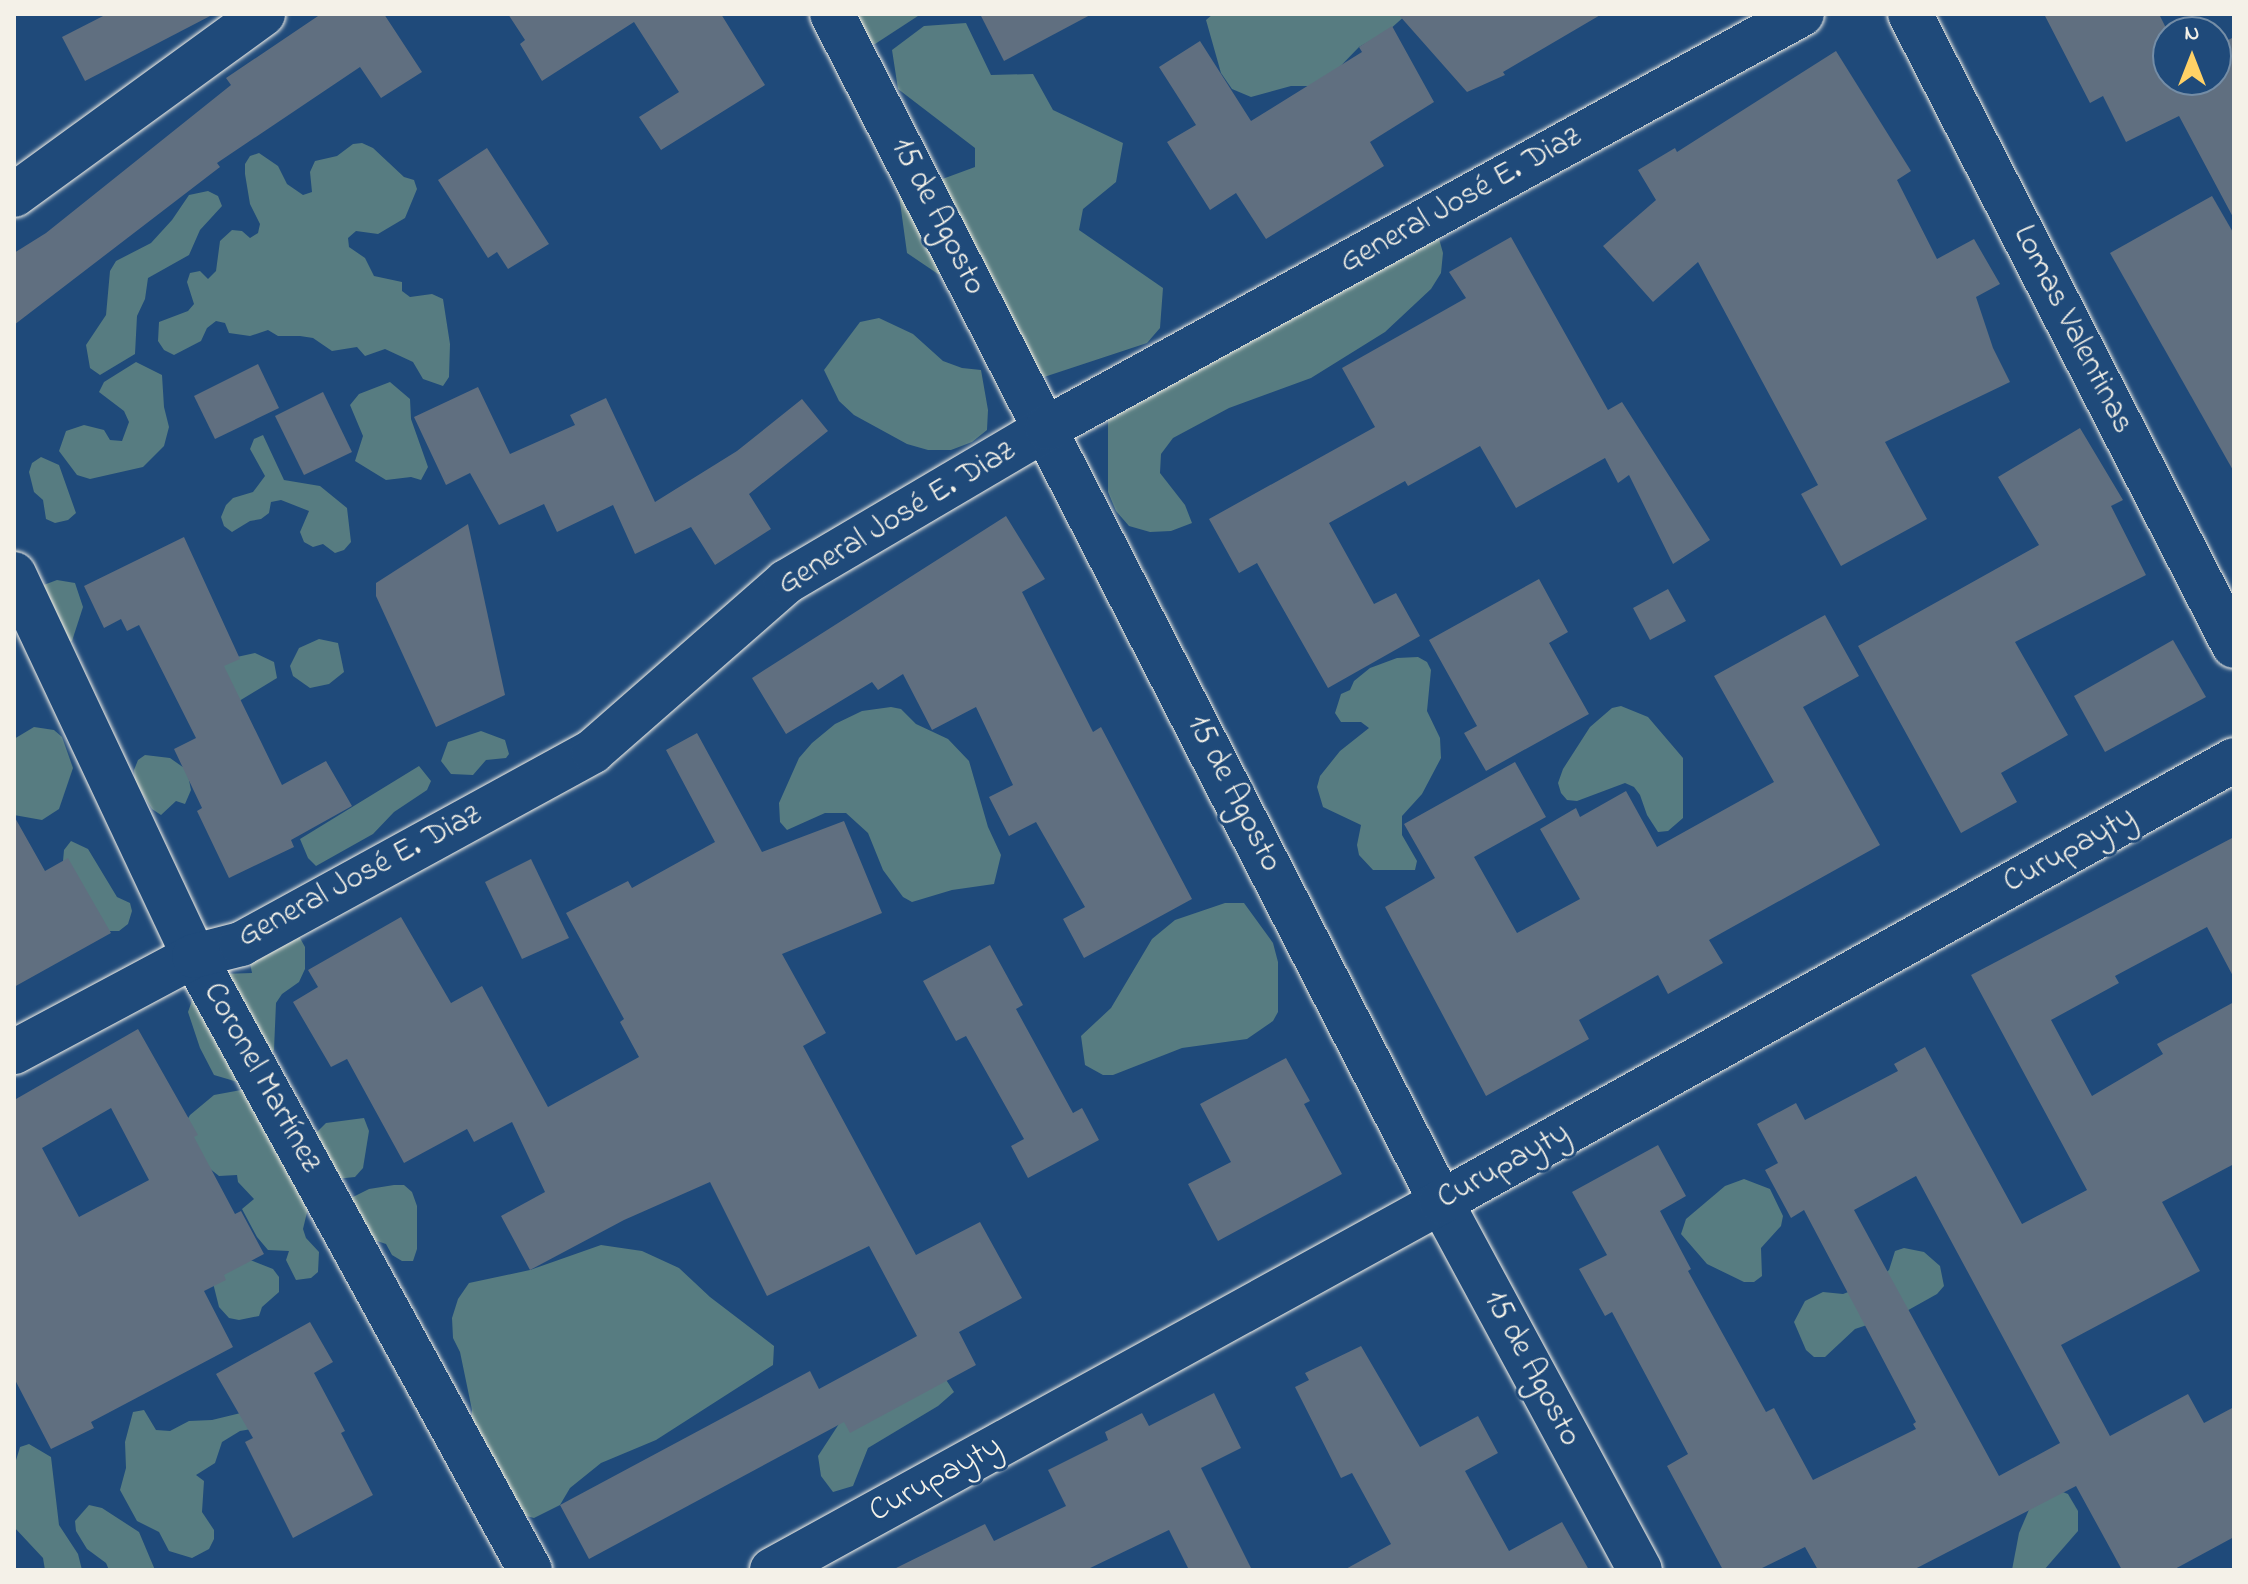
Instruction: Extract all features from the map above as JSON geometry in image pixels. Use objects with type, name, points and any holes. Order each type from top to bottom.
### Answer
[{"type":"street","points":[[14,195],[263,14]]},
{"type":"street","name":"15 de Agosto","points":[[832,14],[1047,428],[1441,1202],[1640,1570]]},
{"type":"street","name":"General José E. Diaz","points":[[14,1052],[194,956],[241,944],[593,751],[786,582],[1047,428],[1802,14]]},
{"type":"street","name":"Lomas Valentinas","points":[[1910,14],[2234,646]]},
{"type":"street","name":"Coronel Martínez","points":[[14,574],[194,956],[530,1570]]},
{"type":"street","name":"Curupayty","points":[[772,1570],[2234,760]]},
{"type":"green space","points":[[837,14],[921,14],[875,44],[856,42]]},
{"type":"green space","points":[[1213,14],[1407,14],[1388,31],[1359,47],[1330,77],[1313,86],[1291,86],[1251,97],[1232,89],[1221,73],[1206,20]]},
{"type":"green space","points":[[966,23],[991,75],[1033,74],[1053,110],[1123,143],[1116,182],[1083,209],[1079,230],[1163,288],[1160,328],[1147,343],[1035,380],[996,282],[938,274],[907,253],[899,195],[975,167],[975,148],[898,89],[892,50],[924,26]]},
{"type":"green space","points":[[362,143],[373,148],[404,177],[414,180],[417,189],[405,218],[378,234],[356,231],[348,238],[349,247],[365,258],[374,276],[402,282],[402,291],[410,297],[432,294],[443,299],[450,344],[449,377],[443,386],[423,379],[413,362],[385,349],[365,356],[357,347],[332,351],[313,338],[278,336],[268,330],[250,336],[229,333],[225,323],[216,321],[207,328],[201,341],[174,355],[164,350],[158,341],[159,322],[188,311],[194,304],[187,282],[190,273],[200,271],[208,279],[216,271],[220,241],[232,230],[242,231],[250,238],[258,233],[260,224],[250,204],[245,174],[245,164],[250,156],[259,153],[278,166],[287,184],[303,195],[312,192],[310,172],[315,161],[337,156],[353,144]]},
{"type":"green space","points":[[208,191],[218,196],[222,206],[200,230],[189,255],[148,278],[145,299],[137,316],[135,354],[100,375],[90,368],[86,345],[106,315],[110,271],[116,261],[151,243],[189,195]]},
{"type":"green space","points":[[1438,235],[1443,253],[1441,273],[1431,289],[1385,332],[1311,378],[1229,408],[1173,438],[1161,454],[1160,473],[1185,505],[1192,523],[1171,531],[1150,532],[1129,526],[1116,511],[1108,492],[1108,413]]},
{"type":"green space","points":[[879,318],[913,334],[943,361],[962,368],[981,370],[988,410],[987,430],[972,442],[951,450],[928,450],[907,444],[854,415],[839,401],[824,370],[860,322]]},
{"type":"green space","points":[[136,362],[162,375],[169,427],[164,446],[143,467],[90,479],[77,475],[59,451],[66,431],[84,425],[104,430],[110,440],[122,441],[129,422],[124,411],[99,392],[104,382]]},
{"type":"green space","points":[[390,382],[410,399],[411,419],[428,467],[421,480],[411,477],[386,480],[355,461],[363,436],[350,405],[359,394]]},
{"type":"green space","points":[[263,435],[284,480],[320,486],[347,508],[351,542],[344,550],[335,553],[323,544],[313,547],[304,542],[300,532],[309,511],[281,500],[271,502],[269,513],[261,519],[250,521],[232,532],[224,526],[221,517],[226,505],[233,498],[253,492],[265,476],[250,449],[254,439]]},
{"type":"green space","points":[[41,457],[59,465],[76,513],[68,520],[55,523],[46,519],[43,500],[34,492],[29,472],[32,463]]},
{"type":"green space","points":[[57,580],[75,583],[83,607],[72,641],[67,642],[41,586]]},
{"type":"green space","points":[[319,639],[338,643],[344,672],[329,684],[310,688],[293,676],[290,666],[299,648]]},
{"type":"green space","points":[[255,653],[274,662],[277,678],[226,709],[191,667]]},
{"type":"green space","points":[[1418,657],[1427,662],[1431,670],[1427,711],[1440,738],[1441,758],[1422,794],[1402,816],[1402,835],[1417,861],[1415,870],[1373,870],[1359,855],[1357,845],[1361,825],[1323,807],[1317,787],[1320,776],[1340,751],[1369,728],[1361,722],[1341,722],[1335,713],[1341,694],[1350,690],[1354,681],[1370,668],[1397,658]]},
{"type":"green space","points":[[1621,706],[1648,717],[1683,758],[1683,818],[1668,831],[1658,832],[1647,815],[1640,795],[1634,787],[1625,783],[1577,801],[1567,800],[1561,793],[1558,783],[1563,769],[1590,727],[1612,708]]},
{"type":"green space","points":[[891,707],[901,709],[916,724],[948,739],[969,761],[988,827],[1001,855],[994,884],[952,890],[912,902],[903,897],[883,870],[868,833],[846,813],[825,813],[787,830],[780,822],[779,803],[799,758],[812,743],[835,724],[862,711]]},
{"type":"green space","points":[[34,727],[54,730],[62,737],[73,768],[59,809],[42,820],[14,815],[14,739]]},
{"type":"green space","points":[[481,731],[505,740],[509,754],[506,758],[486,760],[473,775],[451,774],[441,761],[448,742]]},
{"type":"green space","points":[[145,755],[170,758],[187,770],[191,790],[185,804],[176,801],[161,815],[152,809],[135,782],[134,770],[138,760]]},
{"type":"green space","points":[[419,766],[431,781],[427,790],[394,812],[373,834],[316,866],[308,858],[300,839]]},
{"type":"green space","points":[[71,841],[88,849],[117,897],[130,903],[132,911],[128,924],[119,931],[109,931],[62,872],[64,850]]},
{"type":"green space","points":[[1225,903],[1244,903],[1273,943],[1278,962],[1278,1012],[1273,1021],[1247,1039],[1182,1048],[1113,1075],[1103,1075],[1085,1065],[1081,1036],[1111,1008],[1152,939],[1175,920]]},
{"type":"green space","points":[[291,922],[305,947],[305,969],[299,982],[282,994],[276,1003],[274,1050],[241,1083],[214,1075],[200,1048],[188,1012],[195,992],[221,974],[252,973],[250,963]]},
{"type":"green space","points":[[258,1087],[310,1200],[303,1229],[306,1238],[319,1252],[318,1272],[311,1278],[296,1280],[286,1260],[289,1251],[268,1250],[242,1209],[254,1199],[238,1182],[237,1175],[219,1176],[199,1160],[182,1128],[190,1115],[214,1095]]},
{"type":"green space","points":[[364,1118],[369,1131],[363,1168],[355,1177],[336,1179],[308,1141],[326,1123]]},
{"type":"green space","points":[[1744,1179],[1770,1189],[1783,1216],[1781,1226],[1761,1248],[1762,1276],[1754,1282],[1744,1282],[1707,1264],[1681,1234],[1686,1219],[1725,1186]]},
{"type":"green space","points":[[404,1185],[412,1192],[417,1206],[417,1249],[413,1261],[402,1261],[392,1255],[386,1244],[374,1240],[349,1199],[369,1189]]},
{"type":"green space","points":[[601,1245],[642,1251],[679,1268],[710,1297],[774,1346],[773,1365],[656,1440],[601,1463],[570,1488],[560,1505],[534,1518],[515,1513],[470,1449],[472,1410],[460,1352],[453,1338],[452,1318],[458,1299],[469,1283],[530,1270]]},
{"type":"green space","points":[[1904,1248],[1924,1252],[1940,1266],[1944,1286],[1937,1294],[1903,1313],[1855,1329],[1825,1357],[1814,1357],[1806,1350],[1794,1322],[1805,1301],[1823,1292],[1843,1294],[1872,1283],[1889,1270],[1895,1251]]},
{"type":"green space","points":[[245,1258],[273,1269],[279,1277],[279,1292],[262,1307],[259,1316],[239,1320],[229,1318],[219,1307],[213,1283]]},
{"type":"green space","points":[[943,1375],[954,1392],[938,1406],[868,1448],[853,1486],[833,1492],[821,1476],[818,1456],[850,1407]]},
{"type":"green space","points":[[144,1410],[156,1430],[170,1431],[189,1421],[212,1420],[249,1411],[258,1428],[240,1431],[222,1442],[215,1463],[196,1475],[204,1481],[202,1512],[214,1530],[214,1539],[209,1549],[192,1558],[169,1551],[159,1532],[137,1521],[120,1490],[126,1468],[125,1442],[133,1412]]},
{"type":"green space","points":[[29,1444],[51,1457],[59,1525],[78,1554],[82,1570],[45,1570],[43,1558],[14,1527],[14,1467],[20,1447]]},
{"type":"green space","points":[[2050,1487],[2068,1494],[2078,1511],[2078,1531],[2044,1570],[2012,1570],[2019,1533],[2034,1498]]},
{"type":"green space","points":[[89,1505],[102,1508],[139,1532],[155,1570],[109,1570],[106,1563],[87,1549],[76,1531],[75,1521]]},
{"type":"building","points":[[107,14],[214,14],[85,81],[62,37]]},
{"type":"building","points":[[321,14],[384,14],[422,72],[381,98],[360,67],[217,163],[220,167],[14,325],[14,253],[46,233],[231,85],[226,78]]},
{"type":"building","points":[[508,14],[721,14],[765,85],[661,150],[639,117],[679,92],[634,22],[542,81],[520,44],[525,40]]},
{"type":"building","points":[[980,14],[1092,14],[1004,61]]},
{"type":"building","points":[[1398,14],[1602,14],[1503,72],[1505,75],[1467,92]]},
{"type":"building","points":[[2044,14],[2159,14],[2152,16],[2152,96],[2232,96],[2234,37],[2234,219],[2179,116],[2126,142],[2103,96],[2090,103]]},
{"type":"building","points":[[1392,26],[1434,102],[1370,142],[1384,166],[1266,239],[1236,193],[1210,210],[1167,142],[1196,125],[1159,67],[1200,41],[1251,121],[1362,52],[1359,47]]},
{"type":"building","points":[[1836,51],[1911,171],[1897,180],[1937,259],[1974,239],[2000,284],[1976,297],[1993,348],[2010,382],[1885,442],[1927,519],[1841,566],[1801,494],[1818,485],[1698,262],[1653,302],[1603,246],[1656,200],[1638,170],[1675,148],[1677,152]]},
{"type":"building","points":[[487,148],[549,244],[508,269],[497,252],[488,258],[438,180]]},
{"type":"building","points":[[2212,196],[2234,234],[2234,472],[2110,253]]},
{"type":"building","points":[[1511,237],[1608,410],[1622,402],[1710,540],[1673,564],[1629,475],[1618,483],[1605,458],[1516,508],[1480,446],[1408,486],[1405,481],[1329,523],[1374,604],[1396,593],[1420,636],[1328,688],[1257,563],[1239,573],[1209,519],[1375,427],[1342,368],[1466,298],[1449,272]]},
{"type":"building","points":[[258,364],[279,408],[215,439],[194,396]]},
{"type":"building","points":[[478,387],[510,454],[575,425],[570,415],[606,398],[655,502],[737,451],[802,399],[828,431],[749,494],[771,529],[715,565],[691,527],[635,554],[613,505],[557,532],[544,504],[499,525],[470,473],[446,485],[414,417]]},
{"type":"building","points":[[323,392],[352,452],[304,475],[275,416]]},
{"type":"building","points":[[2080,428],[2123,500],[2111,506],[2146,575],[2015,642],[2068,735],[2001,773],[2017,802],[1961,833],[1858,646],[2039,545],[1998,477]]},
{"type":"building","points":[[1006,516],[1045,579],[1022,592],[1093,732],[1101,727],[1192,899],[1084,958],[1063,919],[1085,907],[1036,822],[1009,836],[989,797],[1013,785],[976,707],[932,730],[903,674],[878,690],[872,682],[786,734],[752,678]]},
{"type":"building","points":[[468,524],[505,695],[436,727],[376,596],[376,583]]},
{"type":"building","points":[[184,537],[240,659],[224,666],[282,785],[326,761],[352,806],[291,840],[294,847],[229,878],[197,811],[202,808],[174,749],[196,738],[139,625],[127,631],[121,619],[104,628],[84,586]]},
{"type":"building","points":[[1539,579],[1568,632],[1549,643],[1589,714],[1486,771],[1464,733],[1477,726],[1429,640]]},
{"type":"building","points":[[1668,589],[1686,621],[1650,640],[1633,608]]},
{"type":"building","points":[[1825,615],[1859,676],[1803,707],[1880,845],[1709,940],[1723,963],[1668,994],[1658,975],[1579,1020],[1589,1039],[1486,1096],[1385,907],[1435,878],[1404,824],[1515,762],[1546,817],[1474,857],[1517,933],[1580,899],[1540,829],[1576,808],[1580,817],[1626,791],[1657,847],[1774,782],[1714,676]]},
{"type":"building","points":[[2173,640],[2206,697],[2105,752],[2074,696]]},
{"type":"building","points":[[697,733],[762,852],[844,821],[882,913],[782,954],[826,1033],[803,1046],[916,1255],[980,1222],[1022,1298],[959,1332],[976,1365],[850,1433],[844,1422],[589,1559],[560,1505],[810,1371],[819,1389],[917,1336],[869,1246],[767,1296],[710,1182],[624,1220],[530,1270],[501,1216],[545,1192],[512,1122],[474,1142],[467,1129],[404,1163],[347,1059],[331,1067],[293,1002],[318,987],[308,970],[401,917],[451,1003],[482,986],[548,1107],[639,1057],[620,1022],[624,1019],[566,913],[628,881],[632,888],[715,842],[666,750]]},
{"type":"building","points":[[14,816],[45,871],[68,858],[111,933],[14,987]]},
{"type":"building","points":[[2234,837],[2234,978],[2207,927],[2115,976],[2119,983],[2051,1020],[2092,1096],[2163,1054],[2157,1044],[2234,1002],[2234,1164],[2162,1202],[2200,1271],[2061,1345],[2110,1436],[2188,1394],[2204,1423],[2234,1407],[2234,1537],[2173,1570],[2122,1570],[2076,1486],[1913,1570],[1818,1570],[1805,1547],[1758,1570],[1723,1570],[1667,1466],[1688,1454],[1612,1312],[1605,1316],[1579,1269],[1607,1255],[1572,1192],[1658,1145],[1686,1196],[1660,1211],[1691,1269],[1688,1271],[1766,1412],[1774,1408],[1813,1480],[1916,1429],[1913,1424],[1916,1422],[1804,1210],[1791,1218],[1765,1170],[1778,1163],[1757,1124],[1796,1103],[1805,1120],[1898,1071],[1894,1064],[1925,1047],[2022,1224],[2087,1190],[1971,975]],"holes":[[[1916,1176],[2060,1443],[1999,1476],[1854,1210]]]},
{"type":"building","points":[[531,859],[569,938],[522,959],[485,882]]},
{"type":"building","points":[[990,945],[1023,1005],[1016,1009],[1073,1113],[1082,1108],[1099,1140],[1028,1178],[1011,1146],[1024,1139],[966,1036],[956,1041],[923,981]]},
{"type":"building","points":[[138,1029],[198,1135],[194,1137],[235,1214],[241,1211],[264,1254],[224,1275],[226,1280],[204,1291],[233,1347],[91,1422],[94,1428],[51,1449],[14,1378],[14,1095],[16,1099]],"holes":[[[111,1108],[149,1180],[79,1217],[42,1148]]]},
{"type":"building","points":[[1286,1058],[1310,1101],[1304,1104],[1342,1174],[1218,1241],[1188,1184],[1231,1162],[1200,1104]]},
{"type":"building","points":[[310,1322],[333,1362],[314,1373],[345,1431],[341,1433],[373,1495],[293,1538],[245,1442],[253,1438],[216,1374]]},
{"type":"building","points":[[1361,1346],[1420,1447],[1478,1416],[1498,1453],[1465,1471],[1509,1551],[1562,1522],[1589,1570],[1344,1570],[1391,1544],[1352,1473],[1341,1478],[1295,1387],[1309,1380],[1305,1373]]},
{"type":"building","points":[[1214,1393],[1241,1448],[1201,1468],[1252,1570],[1189,1570],[1169,1530],[1086,1570],[892,1570],[985,1524],[994,1541],[1066,1506],[1048,1470],[1108,1440],[1105,1432],[1142,1413],[1149,1426]]}]
